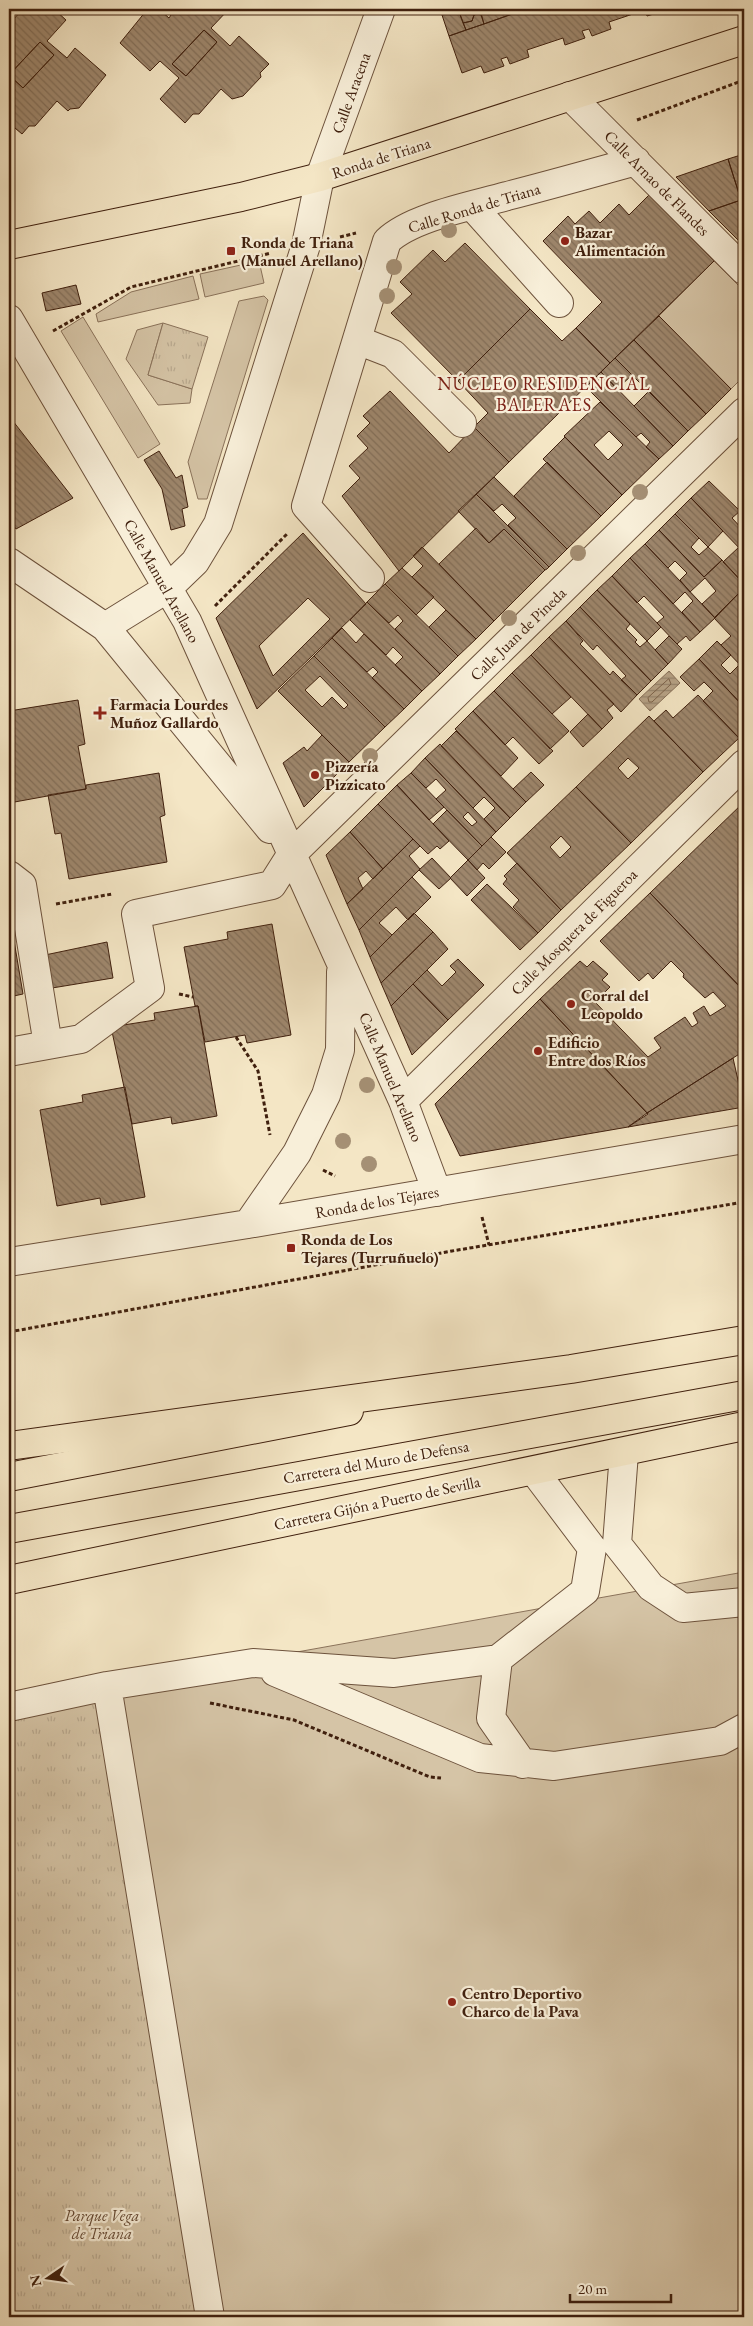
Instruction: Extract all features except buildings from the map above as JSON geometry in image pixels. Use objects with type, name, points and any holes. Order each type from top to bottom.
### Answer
[{"type":"main road","name":"Ronda de Triana","points":[[9,245],[241,197],[320,177],[744,40]]},
{"type":"main road","points":[[9,1477],[571,1369],[744,1340]]},
{"type":"main road","points":[[9,1446],[571,1369]]},
{"type":"main road","name":"Carretera del Muro de Defensa","points":[[9,1529],[744,1395]]},
{"type":"main road","name":"Carretera Gijón a Puerto de Sevilla","points":[[9,1580],[534,1470],[624,1453],[744,1426]]},
{"type":"street","name":"Calle Aracena","points":[[105,628],[168,588],[195,562],[218,524],[306,245],[320,177],[381,9]]},
{"type":"street","name":"Calle Arnao de Flandes","points":[[570,96],[744,270]]},
{"type":"street","name":"Calle Ronda de Triana","points":[[306,506],[387,241],[396,233],[409,226],[472,206],[636,161]]},
{"type":"street","points":[[472,206],[559,303]]},
{"type":"street","name":"Calle Manuel Arellano","points":[[9,319],[191,630],[403,1101],[438,1192]]},
{"type":"street","points":[[357,340],[393,354],[462,423]]},
{"type":"street","name":"Calle Juan de Pineda","points":[[136,914],[272,885],[291,855],[744,412]]},
{"type":"street","points":[[306,506],[370,578]]},
{"type":"street","points":[[9,562],[105,628],[291,855]]},
{"type":"street","name":"Calle Mosquera de Figueroa","points":[[403,1101],[744,764]]},
{"type":"street","points":[[19,890],[48,1045]]},
{"type":"street","points":[[9,1052],[81,1039],[150,988],[136,914]]},
{"type":"street","name":"Calle Manuel Arellano","points":[[248,1224],[297,1153],[326,1095],[340,1050],[341,964]]},
{"type":"street","name":"Ronda de los Tejares","points":[[9,1262],[248,1224],[744,1139]]},
{"type":"street","points":[[624,1453],[617,1544],[651,1588],[683,1608],[744,1602]]},
{"type":"street","points":[[9,1707],[108,1686],[253,1663],[394,1673],[498,1659],[585,1591],[592,1548],[534,1470]]},
{"type":"street","points":[[498,1659],[490,1718],[523,1764]]},
{"type":"street","points":[[253,1663],[480,1758],[523,1764],[554,1766],[720,1741],[744,1728]]},
{"type":"street","points":[[108,1686],[210,2317]]},
{"type":"path","points":[[634,121],[744,80]]},
{"type":"path","points":[[45,335],[130,287],[272,253]]},
{"type":"path","points":[[191,630],[296,525],[306,506]]},
{"type":"path","points":[[19,890],[131,891],[136,914]]},
{"type":"path","points":[[236,1037],[258,1071],[270,1136]]},
{"type":"path","points":[[9,1332],[452,1251],[744,1202]]},
{"type":"green space","points":[[259,261],[264,283],[205,297],[200,274]]},
{"type":"green space","points":[[714,261],[744,291],[744,376],[731,389],[659,316]]},
{"type":"green space","points":[[193,276],[199,299],[98,322],[96,314],[131,292]]},
{"type":"green space","points":[[264,296],[268,300],[207,499],[198,499],[188,462],[239,301]]},
{"type":"green space","points":[[83,317],[160,444],[138,458],[61,331]]},
{"type":"green space","points":[[163,323],[148,375],[192,389],[190,403],[158,405],[126,359],[137,330]]},
{"type":"green space","points":[[163,323],[208,337],[192,389],[148,375]]},
{"type":"green space","name":"Centro Deportivo Charco de la Pava","points":[[744,1572],[744,2317],[210,2317],[107,1686]]},
{"type":"green space","name":"Parque Vega de Triana","points":[[107,1686],[210,2317],[9,2317],[9,1702]]},
{"type":"water","points":[[669,671],[680,683],[650,711],[639,699]]},
{"type":"place","name":"Bazar Alimentación","points":[[565,241]]},
{"type":"place","name":"Ronda de Triana (Manuel Arellano)","points":[[231,251]]},
{"type":"place","name":"Farmacia Lourdes Muñoz Gallardo","points":[[100,713]]},
{"type":"place","name":"Pizzería Pizzicato","points":[[315,775]]},
{"type":"place","name":"Corral del Leopoldo","points":[[571,1004]]},
{"type":"place","name":"Edificio Entre dos Ríos","points":[[538,1051]]},
{"type":"place","name":"Ronda de Los Tejares (Turruñuelo)","points":[[291,1248]]},
{"type":"place","name":"Centro Deportivo Charco de la Pava","points":[[452,2002]]},
{"type":"district","name":"NÚCLEO RESIDENCIAL BALERAES","points":[[544,393]]}]
